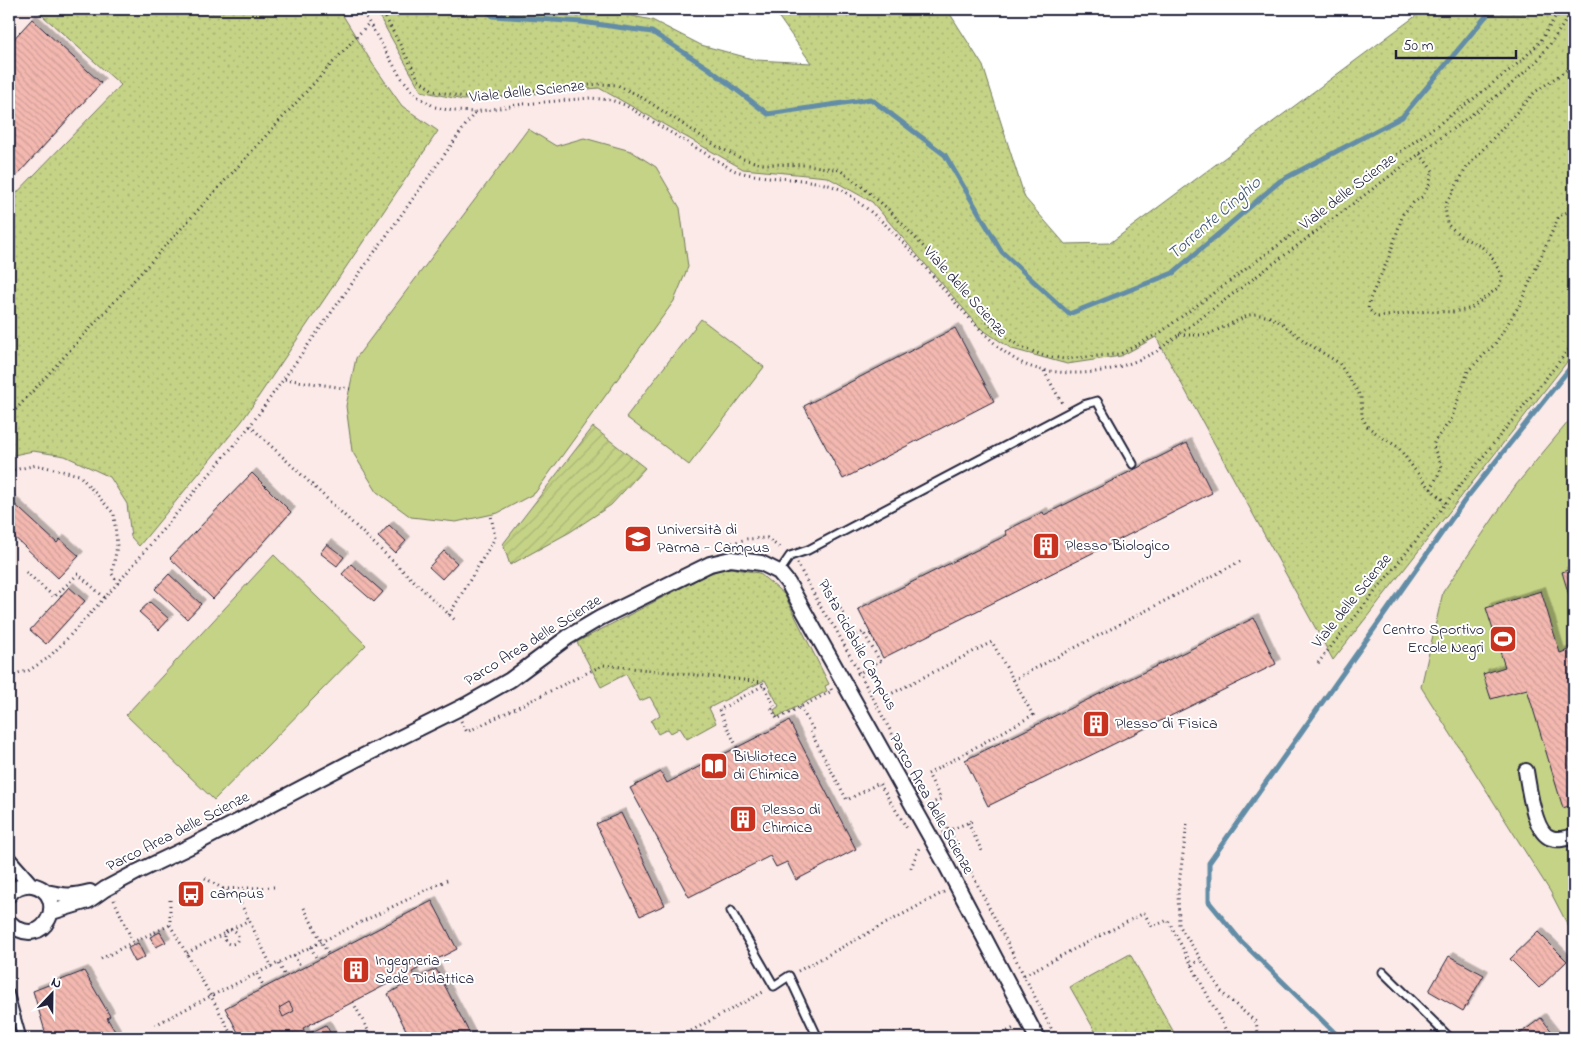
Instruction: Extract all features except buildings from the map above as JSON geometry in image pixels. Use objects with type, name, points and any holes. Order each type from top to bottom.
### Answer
[{"type":"street","name":"Parco Area delle Scienze","points":[[52,912],[88,901],[106,888],[466,704],[510,680],[568,637],[600,618],[710,564],[731,559],[745,560],[761,563],[778,572],[788,584],[843,682],[925,844],[956,885],[1037,1038]]},
{"type":"street","points":[[1526,772],[1534,812],[1540,828],[1550,838],[1561,840],[1574,836]]},
{"type":"street","points":[[9,860],[31,885]]},
{"type":"street","name":"Parco Area delle Scienze","points":[[31,885],[46,892],[67,896],[77,896],[106,888]]},
{"type":"street","points":[[9,892],[16,888],[31,885]]},
{"type":"street","points":[[9,922],[14,934],[34,932],[41,929],[52,912],[52,905],[46,892]]},
{"type":"lane","points":[[778,572],[790,556],[808,550],[1067,413],[1097,400],[1133,464]]},
{"type":"lane","points":[[730,911],[774,986],[789,976],[818,1038]]},
{"type":"lane","points":[[1383,972],[1450,1038]]},
{"type":"lane","points":[[9,992],[22,1038]]},
{"type":"path","name":"Viale delle Scienze","points":[[361,9],[400,76],[417,96],[435,107],[453,111],[475,112],[523,104],[590,98],[611,100],[625,105],[733,170],[748,175],[822,183],[844,191],[876,215],[898,236],[970,320],[1005,354],[1027,366],[1044,370],[1084,373],[1106,371],[1137,362],[1157,351],[1179,335],[1508,88],[1537,61],[1574,9]]},
{"type":"path","points":[[381,9],[419,80],[434,91],[465,97],[600,84],[617,85],[638,95],[718,146],[742,159],[763,164],[808,165],[840,170],[888,209],[935,259],[993,329],[1020,347],[1046,356],[1064,359],[1120,354],[1161,332],[1332,206],[1396,155],[1521,61],[1540,42],[1560,9]]},
{"type":"path","points":[[9,417],[369,23]]},
{"type":"path","points":[[1420,154],[1433,171],[1429,185],[1422,197],[1414,202],[1403,214],[1389,257],[1370,299],[1368,309],[1377,317],[1427,311],[1452,312],[1470,309],[1499,287],[1502,276],[1490,254],[1482,247],[1462,237],[1447,224],[1445,205],[1466,167],[1512,116],[1535,92],[1574,65]]},
{"type":"path","points":[[9,675],[28,671],[48,658],[105,598],[250,426],[475,112]]},
{"type":"path","points":[[1431,489],[1442,467],[1433,446],[1435,440],[1451,420],[1468,371],[1495,344],[1516,311],[1559,216],[1574,209]]},
{"type":"path","points":[[1179,335],[1207,335],[1256,314],[1270,317],[1282,324],[1307,343],[1339,363],[1361,397],[1362,417],[1367,426],[1398,446],[1431,489],[1446,503]]},
{"type":"path","name":"Viale delle Scienze","points":[[1318,663],[1574,343]]},
{"type":"path","points":[[1044,370],[1067,413]]},
{"type":"path","points":[[285,378],[350,389]]},
{"type":"path","points":[[250,426],[456,621]]},
{"type":"path","points":[[9,471],[38,465],[79,475],[114,514],[118,546],[112,574],[118,583]]},
{"type":"path","points":[[449,615],[495,538],[491,515]]},
{"type":"path","name":"Pista ciclabile Campus","points":[[790,556],[802,570],[824,613],[836,628],[906,760]]},
{"type":"path","points":[[1013,680],[1243,560]]},
{"type":"path","points":[[26,572],[54,597],[78,574],[105,598]]},
{"type":"path","points":[[479,726],[603,665],[762,682],[776,707],[772,709],[777,719],[832,691],[831,688],[880,661],[863,632],[854,637],[838,604]]},
{"type":"path","points":[[868,668],[885,697],[992,642],[1032,715],[928,774],[942,799],[923,808]]},
{"type":"path","points":[[737,747],[719,710],[764,686]]},
{"type":"path","points":[[800,707],[813,729],[810,731],[847,800],[879,783],[910,833]]},
{"type":"path","points":[[929,804],[950,832],[1056,1038]]},
{"type":"path","points":[[911,868],[925,844],[943,833],[950,832],[972,821]]},
{"type":"path","points":[[968,823],[983,852]]},
{"type":"path","points":[[1187,824],[1178,891],[1179,925],[1223,994],[1256,1022],[1259,1038]]},
{"type":"path","points":[[914,840],[925,844]]},
{"type":"path","points":[[205,878],[238,898],[272,967]]},
{"type":"path","points":[[155,1025],[449,879]]},
{"type":"path","points":[[789,976],[956,885]]},
{"type":"path","points":[[222,889],[274,887]]},
{"type":"path","points":[[106,888],[133,942]]},
{"type":"path","points":[[170,900],[170,924],[233,1038]]},
{"type":"path","points":[[304,908],[328,954]]},
{"type":"path","points":[[1024,975],[1144,913],[1152,927],[1168,920],[1230,1038]]},
{"type":"path","points":[[187,953],[248,920]]},
{"type":"path","points":[[101,959],[170,924]]},
{"type":"path","points":[[232,930],[237,934],[238,938],[234,943],[226,942],[224,935],[227,931],[232,930]]},
{"type":"path","points":[[311,948],[317,960]]},
{"type":"path","points":[[294,956],[301,968]]},
{"type":"path","points":[[1191,965],[1200,960]]},
{"type":"path","points":[[279,964],[285,976]]},
{"type":"path","points":[[257,974],[264,987]]},
{"type":"path","points":[[678,1038],[774,986]]},
{"type":"path","points":[[353,1002],[372,1038]]},
{"type":"path","points":[[994,1038],[1028,1021]]},
{"type":"path","points":[[292,1038],[296,1036]]},
{"type":"shaded area","name":"Università di Parma - Campus","points":[[9,9],[375,9],[421,91],[463,100],[599,88],[743,169],[827,177],[873,202],[980,328],[1121,356],[1156,336],[1333,660],[1574,353],[1574,415],[1516,486],[1443,592],[1550,891],[1574,937],[1574,1038],[9,1038]]},
{"type":"green space","points":[[35,9],[339,9],[372,63],[402,106],[438,131],[242,421],[139,546],[131,537],[127,504],[110,477],[65,456],[33,451],[9,456],[9,201],[121,85]]},
{"type":"green space","points":[[375,9],[598,9],[652,20],[701,45],[756,60],[811,63],[773,9],[947,9],[983,66],[1025,198],[1065,244],[1110,243],[1425,9],[1574,9],[1574,353],[1333,660],[1156,337],[1121,356],[1067,364],[1012,349],[980,328],[872,202],[827,177],[743,169],[599,88],[463,100],[421,91]]},
{"type":"green space","points":[[528,129],[556,146],[584,138],[631,151],[656,167],[680,208],[688,267],[674,301],[535,493],[498,513],[456,522],[411,517],[377,492],[352,451],[346,406],[356,358]]},
{"type":"green space","points":[[701,319],[764,367],[689,465],[626,417]]},
{"type":"green space","name":"Centro Sportivo Ercole Negri","points":[[1574,415],[1574,937],[1550,891],[1421,687],[1443,592],[1516,485]]},
{"type":"green space","points":[[593,427],[645,468],[611,505],[570,532],[510,565],[503,544]]},
{"type":"green space","points":[[274,555],[366,645],[214,800],[126,715]]},
{"type":"green space","points":[[725,567],[759,573],[784,594],[829,684],[825,686],[827,691],[777,717],[774,710],[779,706],[765,680],[709,708],[716,723],[687,739],[680,728],[671,733],[668,729],[658,734],[651,721],[660,715],[650,697],[640,701],[626,674],[601,687],[577,642]]},
{"type":"green space","points":[[1130,954],[1177,1038],[1099,1038],[1070,987]]},
{"type":"waterway","name":"Torrente Cinghio","points":[[485,9],[493,16],[582,22],[652,32],[708,68],[768,114],[871,99],[945,155],[1002,252],[1069,314],[1173,273],[1280,181],[1402,117],[1492,9]]},
{"type":"waterway","points":[[1340,1038],[1241,941],[1209,902],[1209,863],[1465,500],[1574,363]]},
{"type":"place","name":"Università di Parma - Campus","points":[[638,539]]},
{"type":"place","name":"Plesso Biologico","points":[[1046,546]]},
{"type":"place","name":"Centro Sportivo Ercole Negri","points":[[1503,639]]},
{"type":"place","name":"Plesso di Fisica","points":[[1096,724]]},
{"type":"place","name":"Biblioteca di Chimica","points":[[714,766]]},
{"type":"place","name":"Plesso di Chimica","points":[[743,819]]},
{"type":"place","name":"campus","points":[[191,894]]},
{"type":"place","name":"Ingegneria - Sede Didattica","points":[[356,970]]}]
